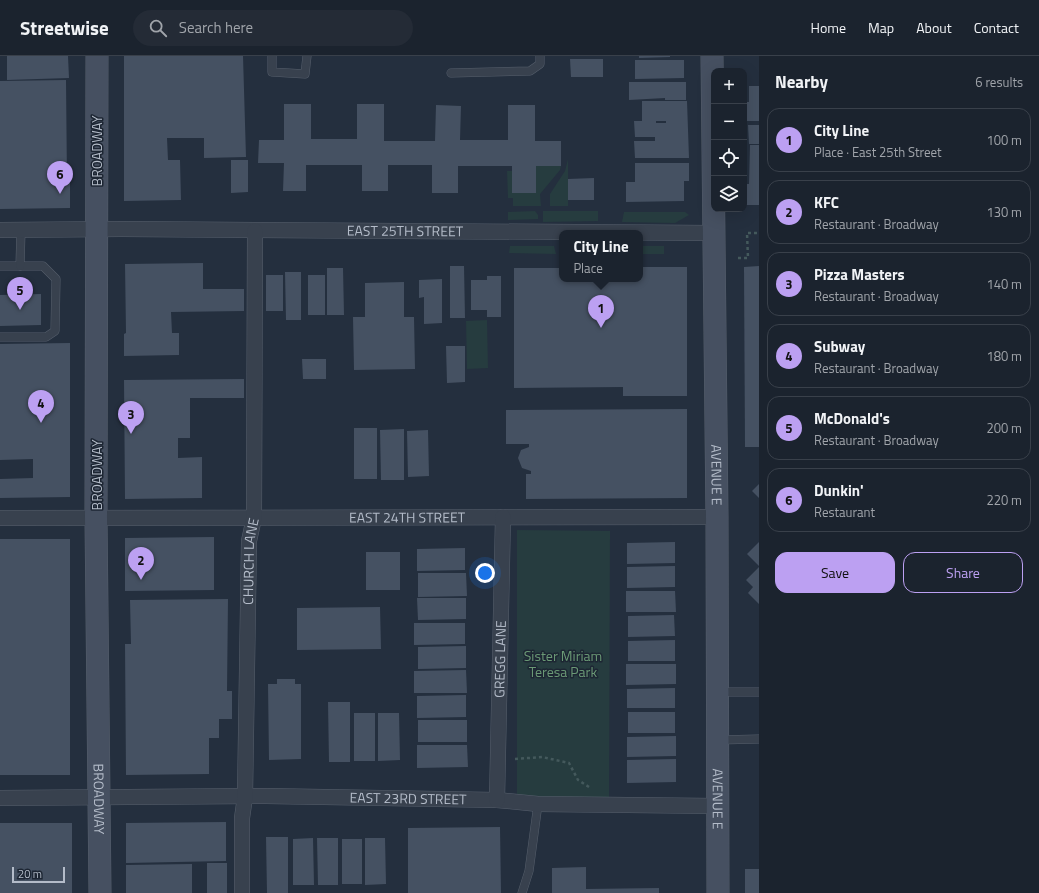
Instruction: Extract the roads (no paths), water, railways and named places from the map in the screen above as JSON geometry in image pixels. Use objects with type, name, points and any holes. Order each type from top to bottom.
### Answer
[{"type":"main road","name":"BROADWAY","points":[[97,56],[96,518],[100,893]]},
{"type":"main road","name":"AVENUE E","points":[[712,56],[717,517],[718,893]]},
{"type":"street","name":"EAST 25TH STREET","points":[[0,230],[559,232]]},
{"type":"street","name":"CHURCH LANE","points":[[242,893],[242,818],[245,797],[249,541],[254,518],[255,231]]},
{"type":"street","name":"EAST 25TH STREET","points":[[643,233],[714,233]]},
{"type":"street","name":"GREGG LANE","points":[[497,800],[503,517]]},
{"type":"street","name":"EAST 24TH STREET","points":[[0,518],[717,517]]},
{"type":"street","name":"EAST 23RD STREET","points":[[0,798],[245,797],[497,800],[538,804],[717,806]]},
{"type":"lane","points":[[272,56],[272,72],[305,74],[307,56]]},
{"type":"lane","points":[[451,73],[530,71],[540,64],[540,56]]},
{"type":"lane","points":[[20,266],[21,230]]},
{"type":"lane","points":[[0,266],[43,266],[56,279],[56,331],[46,337],[0,336]]},
{"type":"lane","points":[[717,692],[759,692]]},
{"type":"lane","points":[[717,740],[759,739]]},
{"type":"lane","points":[[522,893],[529,871],[538,804]]},
{"type":"place","name":"Dunkin'","points":[[60,194]]},
{"type":"place","name":"McDonald's","points":[[20,310]]},
{"type":"place","name":"City Line","points":[[601,328]]},
{"type":"place","name":"Subway","points":[[41,423]]},
{"type":"place","name":"Pizza Masters","points":[[131,434]]},
{"type":"place","name":"KFC","points":[[141,580]]},
{"type":"park label","name":"Sister Miriam Teresa Park","points":[[563,664]]}]
